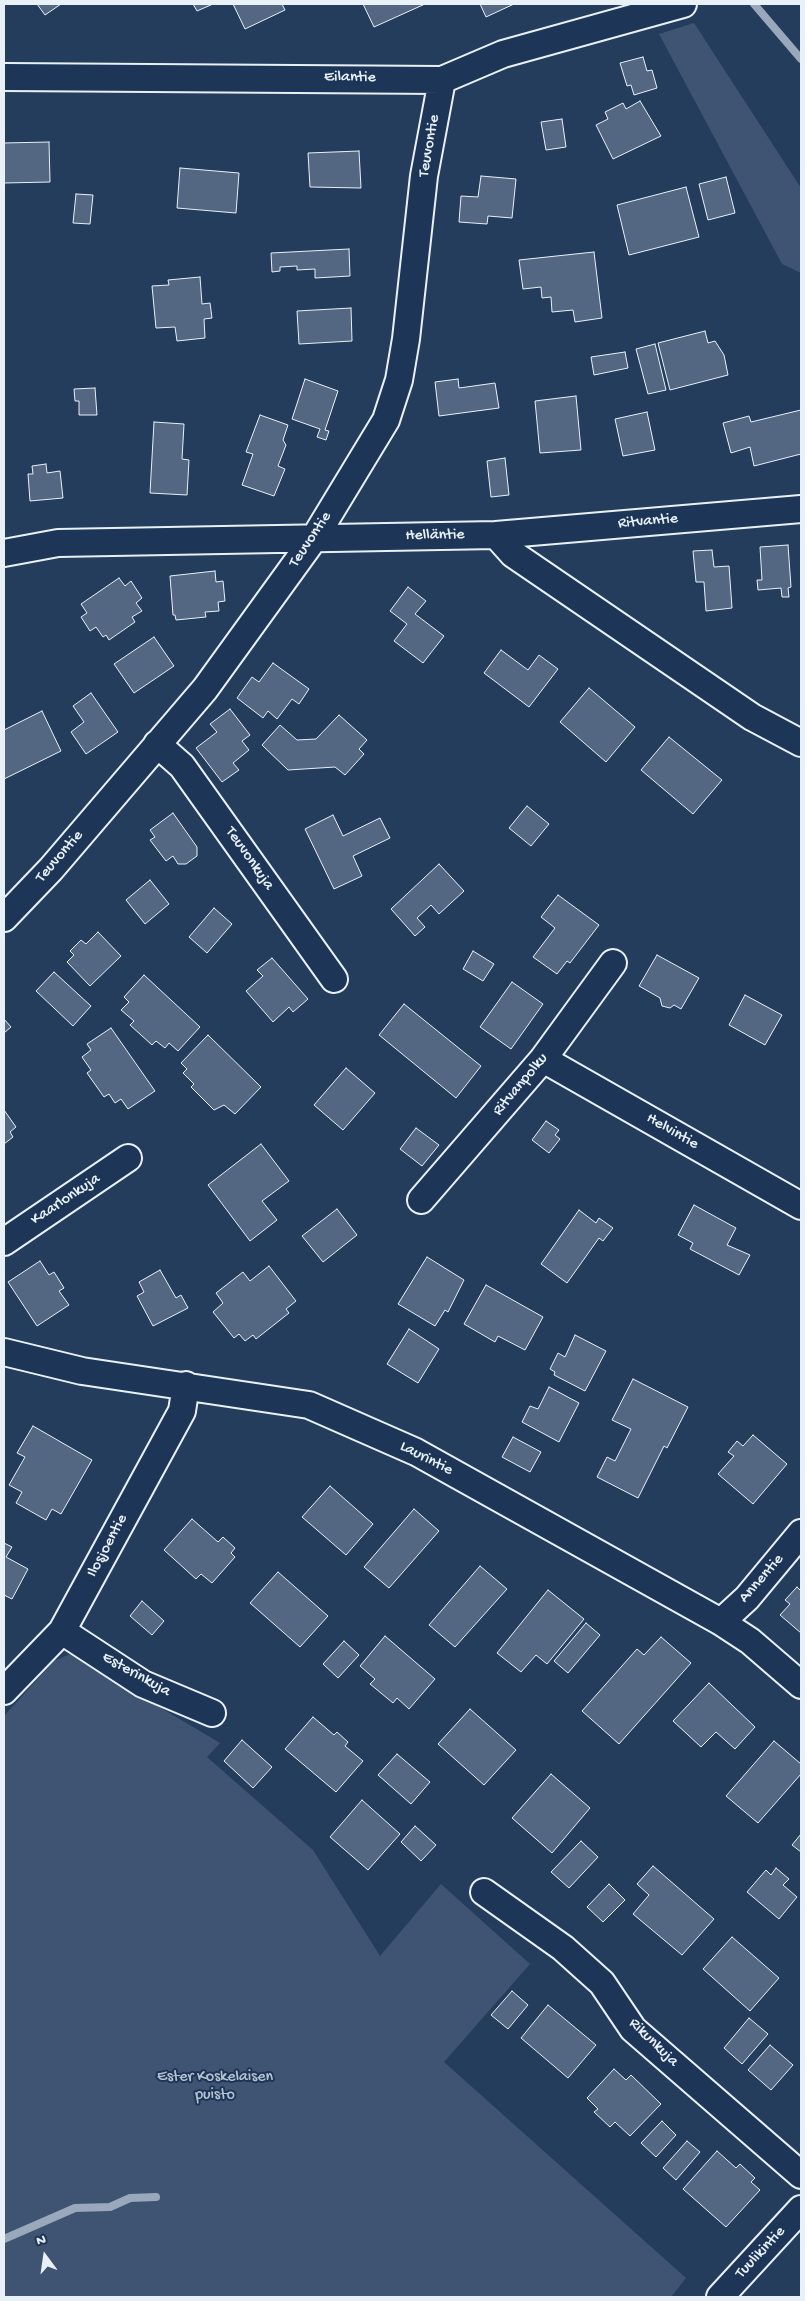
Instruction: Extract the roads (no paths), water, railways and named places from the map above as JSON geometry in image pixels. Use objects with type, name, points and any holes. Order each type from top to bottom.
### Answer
[{"type":"street","name":"Eilantie","points":[[4,77],[442,80],[503,54],[683,4]]},
{"type":"street","name":"Teuvontie","points":[[4,918],[50,869],[205,688],[315,538],[386,420],[399,380],[406,339],[424,176],[442,80]]},
{"type":"street","name":"Ritvantie","points":[[496,535],[801,509]]},
{"type":"street","name":"Helläntie","points":[[4,553],[58,543],[496,535]]},
{"type":"street","points":[[496,535],[512,554],[752,717],[801,743]]},
{"type":"street","name":"Teuvonkuja","points":[[157,744],[182,766],[334,979]]},
{"type":"street","name":"Ritvanpolku","points":[[421,1200],[543,1059],[613,963]]},
{"type":"street","name":"Helvintie","points":[[543,1059],[801,1206]]},
{"type":"street","name":"Kaarlonkuja","points":[[4,1242],[128,1158]]},
{"type":"street","name":"Laurintie","points":[[4,1352],[82,1371],[309,1404],[407,1448],[721,1622],[750,1641],[801,1685]]},
{"type":"street","name":"Ilosjoentie","points":[[4,1691],[62,1631],[182,1411],[186,1385]]},
{"type":"street","name":"Annentie","points":[[721,1622],[742,1604],[801,1533]]},
{"type":"street","name":"Esterinkuja","points":[[62,1631],[144,1684],[212,1714]]},
{"type":"street","name":"Rikunkuja","points":[[484,1892],[563,1948],[602,1983],[634,2029],[801,2175]]},
{"type":"street","name":"Tuulikintie","points":[[720,2297],[801,2209]]},
{"type":"waterway","points":[[754,4],[801,59]]},
{"type":"waterway","points":[[4,2239],[75,2208],[110,2207],[130,2198],[156,2197]]},
{"type":"park label","name":"Ester Koskelaisen puisto","points":[[215,2087]]}]
